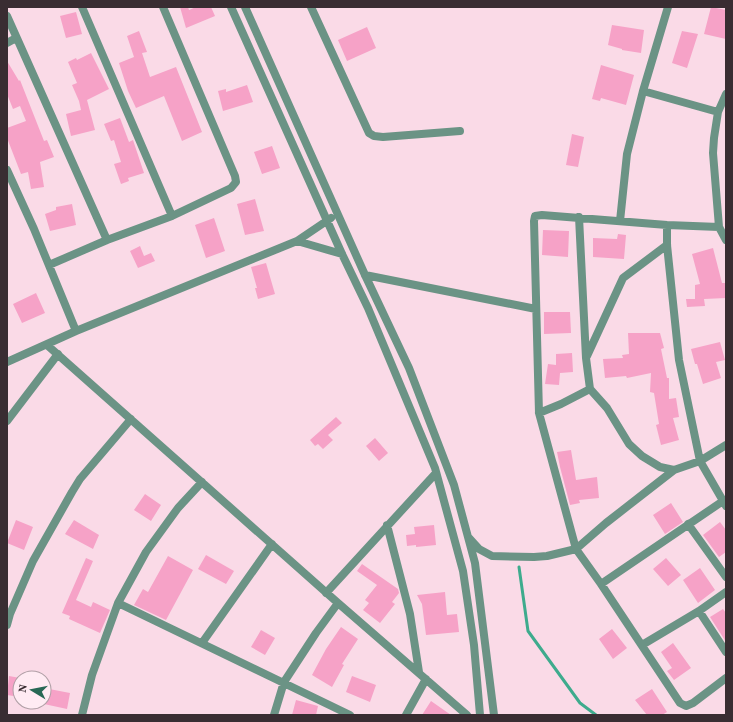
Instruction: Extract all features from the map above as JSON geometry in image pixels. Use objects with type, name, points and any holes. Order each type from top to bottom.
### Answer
[{"type":"street","points":[[82,7],[172,216]]},
{"type":"street","points":[[49,265],[107,240],[172,216],[231,188],[236,182],[235,176],[163,7]]},
{"type":"street","points":[[231,7],[342,254],[368,308],[398,377],[436,473],[463,571],[474,645],[480,715]]},
{"type":"street","points":[[246,7],[378,304],[410,372],[454,486],[475,563],[494,715]]},
{"type":"street","points":[[311,7],[369,133],[374,136],[383,137],[460,131]]},
{"type":"street","points":[[620,221],[627,154],[643,92],[668,7]]},
{"type":"street","points":[[7,16],[107,240]]},
{"type":"street","points":[[7,42],[16,38]]},
{"type":"street","points":[[261,73],[272,68]]},
{"type":"street","points":[[643,92],[718,112]]},
{"type":"street","points":[[726,94],[718,112],[714,138],[719,227],[726,240]]},
{"type":"street","points":[[296,152],[307,145]]},
{"type":"street","points":[[7,170],[34,229],[76,331]]},
{"type":"street","points":[[7,362],[76,331],[297,240],[338,214]]},
{"type":"street","points":[[719,227],[667,225],[542,214],[535,216],[539,413],[576,549],[680,703],[686,706],[693,703],[726,678]]},
{"type":"street","points":[[579,218],[586,358],[590,389],[607,408],[629,444],[660,468],[674,470]]},
{"type":"street","points":[[601,584],[688,524],[724,504],[700,461],[679,360],[667,245],[667,225]]},
{"type":"street","points":[[297,240],[342,254]]},
{"type":"street","points":[[586,358],[623,278],[667,245]]},
{"type":"street","points":[[365,274],[536,309]]},
{"type":"street","points":[[368,308],[378,304]]},
{"type":"street","points":[[47,345],[338,603],[467,715]]},
{"type":"street","points":[[7,421],[58,354]]},
{"type":"street","points":[[398,377],[410,372]]},
{"type":"street","points":[[539,413],[561,404],[590,389]]},
{"type":"street","points":[[7,625],[8,614],[33,561],[72,492],[89,468],[131,419]]},
{"type":"street","points":[[428,451],[439,445]]},
{"type":"street","points":[[469,537],[479,549],[492,556],[547,556],[576,549],[606,523],[674,470],[700,461],[726,445]]},
{"type":"street","points":[[326,592],[436,473]]},
{"type":"street","points":[[82,715],[92,675],[118,603],[146,552],[178,508],[202,482]]},
{"type":"street","points":[[448,516],[461,513]]},
{"type":"street","points":[[688,524],[726,577]]},
{"type":"street","points":[[387,525],[410,614],[419,672]]},
{"type":"street","points":[[202,643],[272,544]]},
{"type":"street","points":[[642,645],[699,611],[726,592]]},
{"type":"street","points":[[118,603],[350,715]]},
{"type":"street","points":[[274,715],[284,682],[316,633],[338,603]]},
{"type":"street","points":[[699,611],[726,652]]},
{"type":"street","points":[[406,715],[426,679]]},
{"type":"building","points":[[180,7],[188,7],[189,10],[196,7],[211,7],[215,16],[186,28]]},
{"type":"building","points":[[711,7],[726,10],[726,39],[704,34]]},
{"type":"building","points":[[76,12],[82,34],[66,38],[60,16]]},
{"type":"building","points":[[612,25],[644,30],[641,53],[622,50],[608,45]]},
{"type":"building","points":[[367,27],[376,48],[347,61],[338,40]]},
{"type":"building","points":[[139,31],[147,52],[142,53],[150,77],[176,67],[202,132],[182,141],[164,96],[136,108],[128,91],[119,63],[134,57],[127,36]]},
{"type":"building","points":[[682,31],[698,34],[687,68],[672,63]]},
{"type":"building","points":[[91,53],[109,89],[87,100],[95,130],[71,136],[66,114],[81,110],[72,85],[77,83],[68,62],[76,58],[77,60]]},
{"type":"building","points":[[7,61],[19,81],[20,80],[44,141],[47,140],[54,157],[40,162],[44,187],[31,189],[28,172],[21,174],[7,138],[7,128],[26,121],[20,106],[13,109],[7,94]]},
{"type":"building","points":[[601,65],[634,75],[626,105],[601,98],[600,101],[592,99]]},
{"type":"building","points":[[247,85],[253,102],[223,111],[218,91],[226,89],[226,92]]},
{"type":"building","points":[[120,118],[129,142],[133,140],[144,173],[128,178],[129,181],[121,184],[114,164],[121,162],[114,140],[111,141],[104,124]]},
{"type":"building","points":[[572,134],[584,137],[578,167],[566,165]]},
{"type":"building","points":[[272,146],[280,168],[262,174],[254,152]]},
{"type":"building","points":[[255,199],[264,231],[245,235],[237,204]]},
{"type":"building","points":[[72,204],[76,225],[50,231],[45,214],[56,210],[56,207]]},
{"type":"building","points":[[214,218],[225,251],[206,258],[195,225]]},
{"type":"building","points":[[543,230],[569,231],[568,257],[542,255]]},
{"type":"building","points":[[618,234],[626,235],[624,259],[593,257],[593,238],[617,239]]},
{"type":"building","points":[[140,246],[144,256],[151,253],[155,261],[138,268],[130,251]]},
{"type":"building","points":[[713,248],[722,283],[726,283],[726,298],[704,299],[705,306],[687,307],[686,299],[695,299],[695,285],[700,284],[692,254]]},
{"type":"building","points":[[266,263],[275,294],[258,299],[255,288],[257,288],[251,267]]},
{"type":"building","points":[[36,293],[45,313],[22,323],[13,304]]},
{"type":"building","points":[[544,312],[570,312],[571,333],[544,334]]},
{"type":"building","points":[[628,333],[660,333],[664,348],[661,349],[667,378],[669,378],[669,399],[676,398],[679,417],[673,418],[679,440],[661,445],[656,425],[659,424],[654,393],[650,392],[651,373],[627,378],[626,376],[605,378],[603,359],[623,358],[622,355],[629,354]]},
{"type":"building","points":[[720,342],[725,360],[716,362],[721,378],[703,384],[691,349]]},
{"type":"building","points":[[572,353],[573,372],[560,373],[559,385],[545,384],[548,364],[556,365],[556,354]]},
{"type":"building","points":[[336,417],[342,423],[328,435],[333,440],[323,449],[318,444],[315,446],[310,440]]},
{"type":"building","points":[[375,438],[388,453],[379,461],[366,446]]},
{"type":"building","points":[[571,450],[576,480],[597,477],[599,498],[579,500],[580,503],[570,505],[557,452]]},
{"type":"building","points":[[145,494],[161,505],[151,521],[134,510]]},
{"type":"building","points":[[671,503],[683,522],[665,534],[653,515]]},
{"type":"building","points":[[16,520],[33,527],[24,550],[7,543]]},
{"type":"building","points":[[74,520],[99,535],[93,549],[65,534]]},
{"type":"building","points":[[720,522],[726,530],[726,552],[719,557],[703,535]]},
{"type":"building","points":[[434,525],[436,545],[416,547],[416,545],[407,546],[406,535],[415,534],[414,527]]},
{"type":"building","points":[[206,555],[234,571],[226,584],[198,569]]},
{"type":"building","points":[[168,556],[193,570],[166,620],[134,605],[143,589],[148,592]]},
{"type":"building","points":[[86,558],[93,561],[76,600],[91,607],[93,602],[110,610],[100,633],[69,619],[70,616],[62,613]]},
{"type":"building","points":[[666,558],[681,575],[668,586],[653,569]]},
{"type":"building","points":[[362,564],[398,589],[399,593],[392,602],[395,604],[380,623],[363,610],[369,603],[365,600],[377,585],[357,571]]},
{"type":"building","points":[[700,568],[715,590],[698,603],[683,580]]},
{"type":"building","points":[[445,592],[447,615],[457,614],[459,632],[426,635],[422,604],[417,595]]},
{"type":"building","points":[[723,609],[726,613],[726,642],[710,617]]},
{"type":"building","points":[[341,627],[358,639],[342,664],[344,665],[332,687],[312,675],[326,649]]},
{"type":"building","points":[[612,629],[627,648],[613,659],[599,639]]},
{"type":"building","points":[[261,630],[275,638],[265,655],[251,647]]},
{"type":"building","points":[[673,643],[691,668],[674,680],[667,671],[672,668],[661,652]]},
{"type":"building","points":[[9,676],[12,677],[12,696],[7,695]]},
{"type":"building","points":[[352,676],[376,685],[370,702],[346,692]]},
{"type":"building","points":[[652,689],[667,712],[662,715],[647,715],[635,700]]},
{"type":"building","points":[[52,690],[70,693],[67,709],[52,706]]},
{"type":"building","points":[[296,700],[318,706],[316,715],[292,715]]},
{"type":"building","points":[[431,701],[451,715],[422,715]]},
{"type":"waterway","points":[[519,567],[528,631],[580,703],[596,715]]}]
